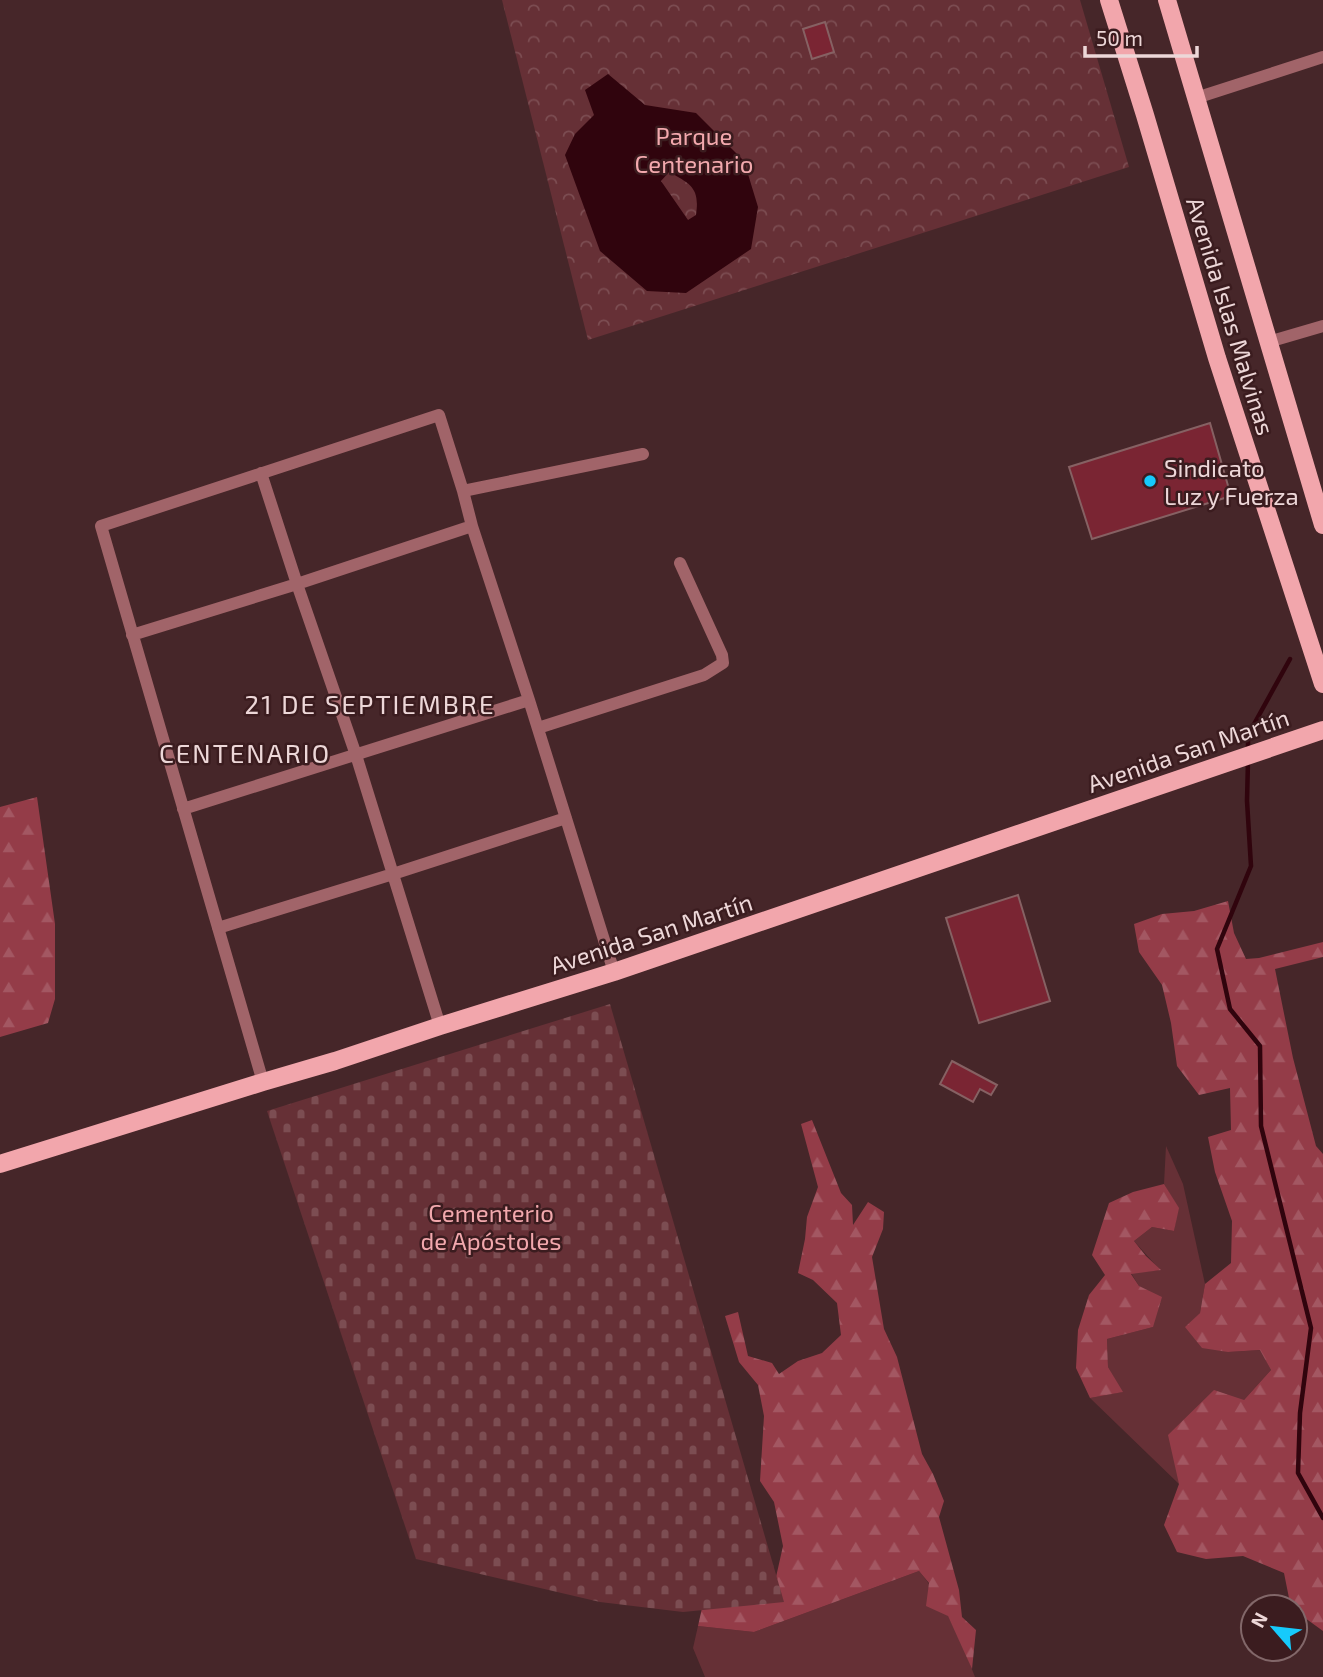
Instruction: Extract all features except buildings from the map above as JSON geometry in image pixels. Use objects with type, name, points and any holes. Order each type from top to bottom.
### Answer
[{"type":"main road","name":"Avenida Islas Malvinas","points":[[1109,0],[1217,358],[1323,684]]},
{"type":"main road","name":"Avenida Islas Malvinas","points":[[1167,0],[1323,525]]},
{"type":"main road","name":"Avenida San Martín","points":[[0,1164],[614,972],[1238,760],[1320,727]]},
{"type":"street","points":[[1196,98],[1323,57]]},
{"type":"street","points":[[1268,342],[1323,326]]},
{"type":"street","points":[[263,1082],[101,526],[439,415],[614,972]]},
{"type":"street","points":[[463,491],[643,454]]},
{"type":"street","points":[[261,473],[356,755],[440,1026]]},
{"type":"street","points":[[132,635],[472,526]]},
{"type":"street","points":[[538,729],[704,675],[723,663],[722,655],[680,563]]},
{"type":"street","points":[[183,809],[529,700]]},
{"type":"street","points":[[218,928],[566,818]]},
{"type":"green space","name":"Parque Centenario","points":[[502,0],[1080,0],[1129,167],[588,340]]},
{"type":"green space","points":[[37,797],[55,924],[55,999],[48,1023],[0,1037],[0,807]]},
{"type":"green space","points":[[1228,901],[1234,933],[1246,959],[1323,942],[1323,957],[1275,969],[1293,1058],[1316,1146],[1323,1154],[1323,1631],[1309,1621],[1309,1593],[1288,1593],[1284,1573],[1243,1556],[1206,1559],[1177,1552],[1164,1525],[1179,1484],[1168,1435],[1214,1390],[1244,1400],[1271,1370],[1260,1350],[1228,1352],[1202,1348],[1185,1327],[1200,1313],[1205,1284],[1231,1263],[1232,1221],[1215,1172],[1208,1137],[1231,1130],[1230,1088],[1199,1095],[1177,1066],[1162,985],[1139,952],[1134,924],[1162,914],[1194,911]]},
{"type":"green space","name":"Cementerio de Apóstoles","points":[[610,1004],[784,1602],[683,1612],[600,1602],[416,1559],[267,1111]]},
{"type":"green space","points":[[812,1120],[841,1193],[852,1205],[853,1225],[868,1202],[884,1212],[883,1229],[872,1257],[884,1329],[897,1357],[922,1454],[944,1501],[939,1517],[959,1590],[962,1617],[976,1630],[972,1669],[948,1616],[926,1606],[929,1583],[919,1571],[754,1632],[698,1626],[702,1608],[774,1586],[783,1546],[774,1502],[760,1481],[764,1416],[758,1385],[739,1362],[725,1316],[738,1312],[748,1356],[772,1363],[779,1374],[798,1361],[822,1353],[841,1335],[837,1303],[813,1280],[798,1273],[807,1217],[818,1187],[801,1124]]},
{"type":"green space","points":[[1166,1146],[1183,1184],[1205,1284],[1200,1313],[1186,1327],[1228,1352],[1261,1350],[1271,1370],[1244,1400],[1179,1484],[1090,1398],[1122,1392],[1108,1367],[1107,1339],[1153,1327],[1139,1286],[1131,1273],[1160,1270],[1134,1241],[1152,1227],[1174,1231],[1178,1208],[1164,1184]]},
{"type":"green space","points":[[1164,1184],[1179,1208],[1174,1231],[1152,1227],[1134,1241],[1161,1270],[1131,1274],[1139,1286],[1162,1297],[1153,1327],[1107,1339],[1108,1367],[1123,1392],[1090,1398],[1076,1368],[1078,1330],[1089,1295],[1105,1275],[1092,1255],[1109,1203],[1133,1192]]},
{"type":"green space","points":[[919,1571],[951,1622],[975,1677],[705,1677],[693,1648],[698,1626],[754,1632]]},
{"type":"shaded area","points":[[608,74],[645,105],[696,113],[744,161],[758,207],[751,249],[686,293],[647,291],[600,251],[565,155],[575,134],[594,115],[585,90]],"holes":[[[669,172],[688,184],[695,193],[696,215],[688,220],[661,181]]]},
{"type":"waterway","points":[[1248,752],[1248,735],[1290,659]]},
{"type":"waterway","points":[[1248,761],[1247,801],[1251,866],[1217,949],[1230,1009],[1260,1046],[1261,1126],[1311,1328],[1300,1413],[1298,1473],[1323,1518]]},
{"type":"place","name":"Sindicato Luz y Fuerza","points":[[1150,481]]},
{"type":"district","name":"21 DE SEPTIEMBRE","points":[[370,703]]},
{"type":"district","name":"CENTENARIO","points":[[245,752]]}]
